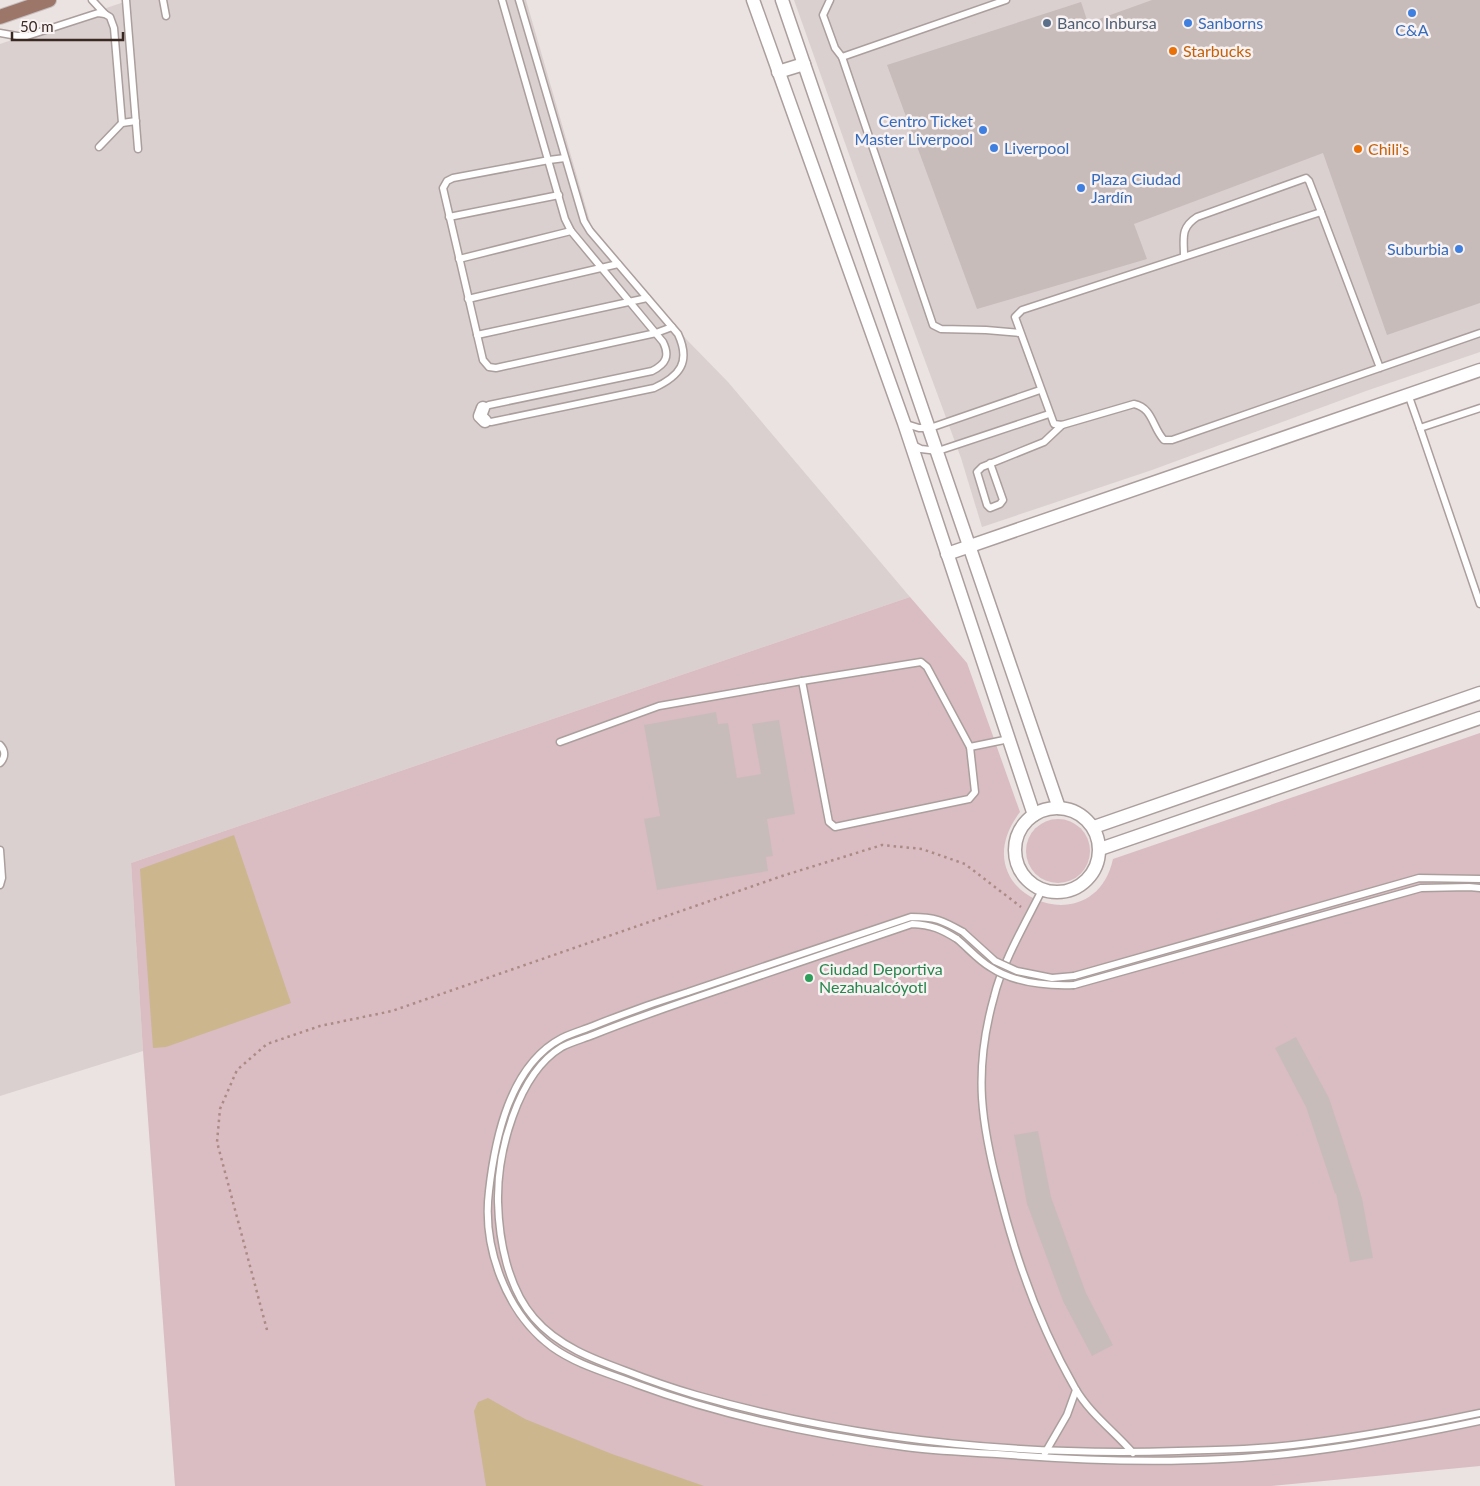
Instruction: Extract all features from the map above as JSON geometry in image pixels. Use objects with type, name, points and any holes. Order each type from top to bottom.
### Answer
[{"type":"main road","points":[[0,17],[49,0]]},
{"type":"street","points":[[753,0],[904,423],[1034,815]]},
{"type":"street","points":[[782,0],[1059,808]]},
{"type":"street","points":[[778,72],[804,64]]},
{"type":"street","points":[[947,554],[1480,370]]},
{"type":"street","points":[[483,408],[480,416],[485,422]]},
{"type":"street","points":[[1094,827],[1480,693]]},
{"type":"street","points":[[1100,849],[1480,718]]},
{"type":"street","points":[[1059,808],[1079,813],[1087,819],[1094,827],[1100,849],[1097,866],[1090,877],[1080,886],[1068,891],[1055,892],[1042,890],[1030,883],[1016,861],[1015,848],[1018,835],[1024,824],[1034,815],[1046,809],[1059,808]]},
{"type":"lane","points":[[92,0],[104,14]]},
{"type":"lane","points":[[126,0],[138,149]]},
{"type":"lane","points":[[163,0],[166,16]]},
{"type":"lane","points":[[483,408],[489,405],[652,371],[660,367],[667,351],[656,333],[571,231],[565,220],[502,0]]},
{"type":"lane","points":[[485,422],[654,388],[666,383],[678,372],[684,357],[683,346],[678,334],[584,221],[520,0]]},
{"type":"lane","points":[[830,0],[823,15],[835,48],[842,57],[933,325],[941,329],[1020,333]]},
{"type":"lane","points":[[842,57],[1006,0]]},
{"type":"lane","points":[[0,33],[27,36],[98,13],[110,17],[114,28],[122,123]]},
{"type":"lane","points":[[99,147],[122,123],[136,121]]},
{"type":"lane","points":[[565,158],[453,178],[443,188],[482,360],[489,367],[496,368],[656,333],[672,327]]},
{"type":"lane","points":[[1184,256],[1184,230],[1197,217],[1306,178],[1309,181],[1380,368]]},
{"type":"lane","points":[[449,216],[558,195]]},
{"type":"lane","points":[[1321,212],[1022,310],[1015,317],[1040,390],[1054,424],[1062,425],[1134,404],[1142,406],[1148,411],[1158,434],[1164,440],[1172,440],[1480,333]]},
{"type":"lane","points":[[459,259],[571,231]]},
{"type":"lane","points":[[468,299],[618,264]]},
{"type":"lane","points":[[477,335],[647,298]]},
{"type":"lane","points":[[904,423],[920,428],[930,428],[1040,390]]},
{"type":"lane","points":[[1408,394],[1480,604]]},
{"type":"lane","points":[[1420,428],[1480,408]]},
{"type":"lane","points":[[911,444],[920,449],[938,451],[1049,414]]},
{"type":"lane","points":[[990,464],[1003,500],[1000,504],[990,508],[987,505],[977,472],[982,467],[1044,442],[1062,425]]},
{"type":"lane","points":[[560,742],[659,706],[802,681],[921,662],[927,667],[970,748],[975,792],[969,799],[835,827],[829,822],[802,681]]},
{"type":"lane","points":[[970,748],[1009,739]]},
{"type":"lane","points":[[0,745],[4,750],[4,755],[0,763]]},
{"type":"lane","points":[[0,850],[2,878],[0,885]]},
{"type":"lane","points":[[1480,879],[1419,878],[1074,976],[1052,978],[1017,971],[995,961],[963,932],[944,921],[928,917],[910,917],[631,1011],[560,1038],[540,1053],[524,1074],[503,1117],[493,1157],[488,1200],[490,1238],[498,1269],[510,1298],[525,1323],[552,1347],[578,1362],[660,1393],[746,1418],[826,1435],[908,1448],[1043,1458],[1135,1461],[1225,1459],[1307,1452],[1401,1438],[1480,1421]]},
{"type":"lane","points":[[1480,888],[1421,888],[1074,985],[1051,986],[1016,979],[990,968],[957,939],[939,928],[912,924],[634,1019],[563,1047],[545,1060],[531,1079],[512,1121],[502,1159],[498,1199],[501,1235],[508,1265],[518,1293],[533,1318],[557,1339],[583,1355],[663,1385],[748,1410],[827,1427],[908,1440],[1046,1450],[1133,1452],[1225,1450],[1307,1444],[1400,1430],[1480,1413]]},
{"type":"lane","points":[[1042,890],[994,995],[982,1058],[982,1098],[991,1158],[1017,1258],[1047,1332],[1076,1390],[1102,1424],[1133,1452],[1135,1461]]},
{"type":"lane","points":[[1043,1458],[1067,1415],[1076,1390]]},
{"type":"path","points":[[267,1330],[217,1142],[220,1109],[236,1070],[267,1044],[320,1026],[392,1011],[773,880],[882,845],[922,849],[965,864],[1030,914]]},
{"type":"shaded area","points":[[130,0],[526,0],[591,225],[687,340],[728,382],[910,597],[131,863],[143,1051],[0,1096],[0,44]]},
{"type":"shaded area","points":[[794,0],[1480,0],[1480,352],[1366,391],[1152,470],[982,527],[961,458]]},
{"type":"shaded area","name":"Ciudad Deportiva Nezahualcóyotl","points":[[910,597],[967,663],[1020,812],[1005,841],[1006,866],[1017,886],[1036,900],[1059,905],[1082,901],[1101,886],[1113,859],[1480,733],[1480,1466],[1271,1486],[175,1486],[131,863]]},
{"type":"shaded area","points":[[1058,819],[1070,821],[1081,828],[1088,839],[1090,851],[1088,863],[1081,874],[1070,881],[1058,883],[1046,881],[1035,874],[1028,863],[1026,851],[1028,839],[1035,828],[1046,821]]},
{"type":"shaded area","points":[[234,835],[291,1003],[166,1047],[153,1048],[140,869]]},
{"type":"shaded area","points":[[488,1398],[525,1419],[612,1454],[704,1486],[486,1486],[474,1411],[478,1402]]},
{"type":"building","name":"Plaza Ciudad Jardín","points":[[1152,0],[1480,0],[1480,303],[1387,335],[1323,153],[1134,224],[1147,259],[977,309],[887,65],[1081,2],[1088,23]]},
{"type":"building","points":[[716,712],[718,724],[728,723],[737,778],[761,774],[752,724],[779,720],[795,814],[767,819],[773,856],[766,857],[768,871],[657,890],[644,819],[660,816],[644,725]]},
{"type":"building","points":[[1296,1037],[1329,1098],[1362,1198],[1373,1258],[1350,1262],[1336,1193],[1306,1107],[1275,1048]]},
{"type":"building","points":[[1038,1131],[1051,1197],[1086,1293],[1113,1345],[1092,1356],[1063,1301],[1027,1204],[1014,1135]]},
{"type":"place","name":"C&A","points":[[1412,13]]},
{"type":"place","name":"Banco Inbursa","points":[[1047,23]]},
{"type":"place","name":"Sanborns","points":[[1188,23]]},
{"type":"place","name":"Starbucks","points":[[1173,51]]},
{"type":"place","name":"Centro Ticket Master Liverpool","points":[[983,130]]},
{"type":"place","name":"Liverpool","points":[[994,148]]},
{"type":"place","name":"Chili's","points":[[1358,149]]},
{"type":"place","name":"Plaza Ciudad Jardín","points":[[1081,188]]},
{"type":"place","name":"Suburbia","points":[[1459,249]]},
{"type":"place","name":"Ciudad Deportiva Nezahualcóyotl","points":[[809,978]]}]
